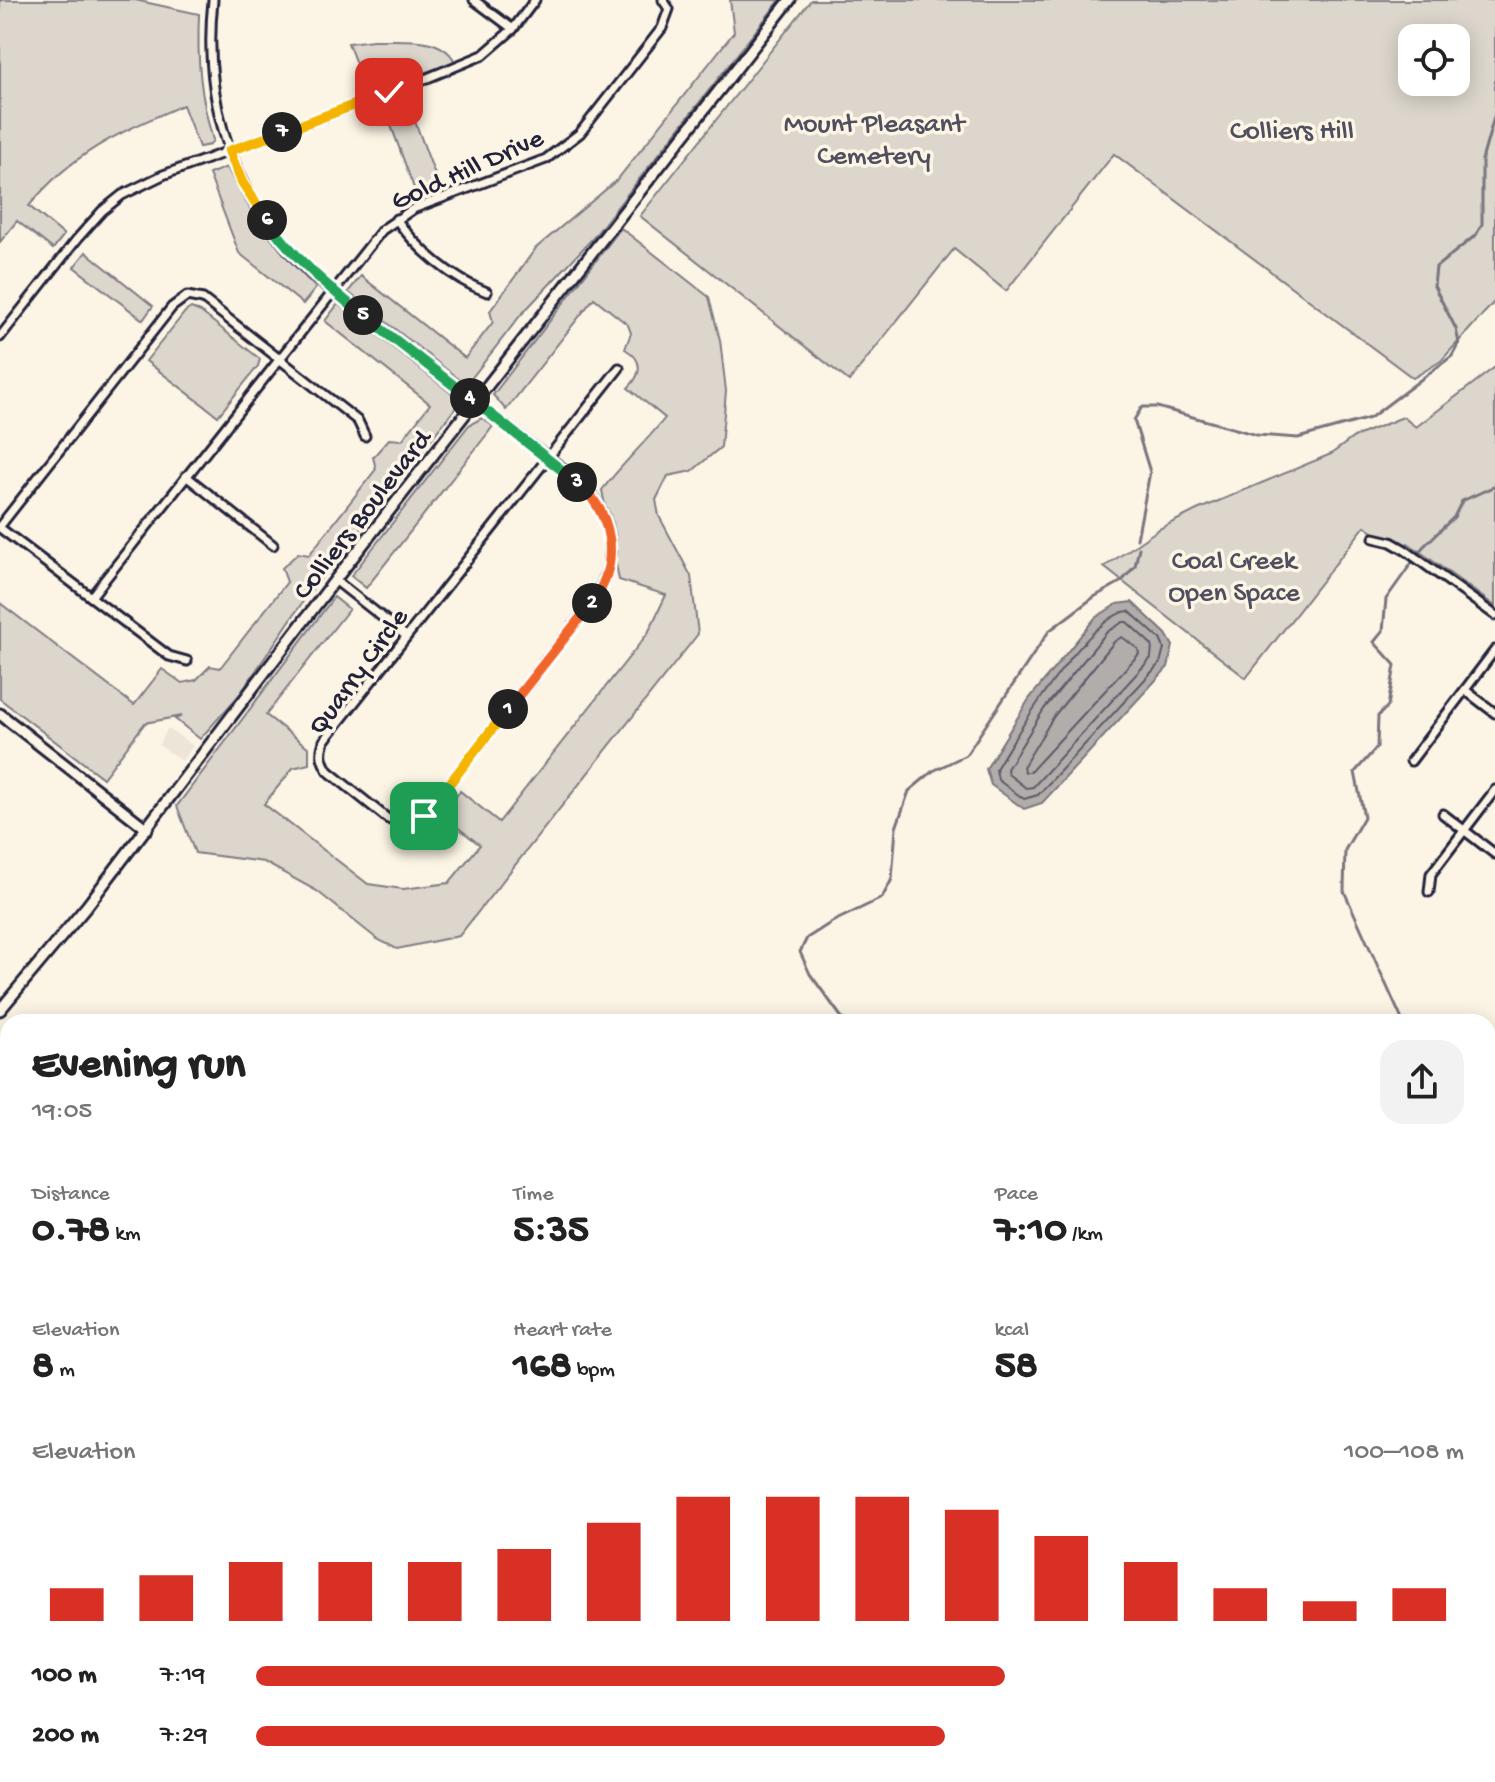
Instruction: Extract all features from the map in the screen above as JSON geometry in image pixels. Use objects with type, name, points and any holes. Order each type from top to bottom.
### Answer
[{"type":"street","name":"Quarry Circle","points":[[213,0],[212,83],[229,151],[242,182],[259,210],[288,249],[333,291],[474,401],[548,459],[581,485],[599,505],[610,536],[611,552],[605,582],[588,607],[424,816],[412,824],[399,824],[388,819],[328,771],[322,762],[324,741],[548,459]]},
{"type":"street","points":[[474,0],[513,29]]},
{"type":"street","points":[[0,337],[102,211],[122,195],[163,175],[483,55],[513,29],[535,0]]},
{"type":"street","name":"Gold Hill Drive","points":[[91,597],[382,230],[396,219],[445,196],[546,159],[564,148],[580,133],[662,28],[669,9],[663,0]]},
{"type":"street","name":"Colliers Boulevard","points":[[0,1010],[147,829],[335,580],[790,0]]},
{"type":"street","points":[[396,219],[418,246],[468,285],[487,292]]},
{"type":"street","points":[[187,661],[169,656],[0,527],[162,320],[183,297],[203,299],[358,421],[365,436]]},
{"type":"street","points":[[548,459],[619,368]]},
{"type":"street","points":[[186,476],[273,545]]},
{"type":"street","points":[[1374,538],[1391,542],[1405,550],[1495,615]]},
{"type":"street","points":[[335,580],[406,636]]},
{"type":"street","points":[[1411,761],[1495,650]]},
{"type":"street","points":[[1465,690],[1495,713]]},
{"type":"street","points":[[0,714],[147,829]]},
{"type":"street","points":[[1429,892],[1431,874],[1495,790]]},
{"type":"street","points":[[1443,814],[1495,854]]},
{"type":"shaded area","points":[[168,728],[193,746],[182,761],[159,745]]},
{"type":"green space","points":[[0,0],[135,0],[199,14],[200,78],[213,140],[210,145],[199,147],[183,105],[138,125],[81,157],[29,206],[64,235],[53,249],[17,221],[0,242]]},
{"type":"green space","points":[[730,0],[780,0],[592,239],[520,316],[470,380],[461,381],[348,292],[361,276],[465,358],[493,322],[490,311],[536,248],[617,180],[734,32]]},
{"type":"green space","points":[[811,0],[1495,0],[1495,301],[1441,361],[1413,378],[1114,154],[1006,291],[954,249],[849,381],[640,216]]},
{"type":"green space","points":[[373,40],[430,43],[449,53],[455,62],[375,90],[365,87],[348,43]]},
{"type":"green space","points":[[407,100],[438,183],[415,191],[385,109]]},
{"type":"green space","points":[[227,167],[266,231],[316,288],[303,304],[239,253],[209,174]]},
{"type":"green space","points":[[621,228],[709,297],[720,340],[726,391],[721,447],[692,471],[668,476],[656,500],[659,516],[691,576],[698,634],[459,936],[397,949],[377,939],[317,891],[264,862],[195,853],[177,806],[334,597],[349,609],[266,715],[309,748],[309,764],[293,768],[264,804],[368,884],[403,889],[449,883],[480,845],[442,815],[460,791],[499,822],[648,633],[666,595],[619,580],[602,490],[665,418],[628,388],[636,378],[639,367],[625,349],[631,333],[628,325],[594,298],[506,410],[493,395]]},
{"type":"green space","points":[[86,252],[153,306],[143,320],[74,267]]},
{"type":"green space","points":[[338,304],[456,397],[457,406],[304,600],[240,694],[200,739],[175,719],[182,716],[145,723],[103,778],[0,699],[0,603],[134,705],[162,669],[182,683],[196,680],[210,666],[220,668],[287,582],[282,568],[298,553],[309,555],[376,469],[373,457],[389,439],[402,440],[430,404],[325,321]]},
{"type":"green space","points":[[191,308],[201,312],[260,359],[258,366],[218,416],[146,361]]},
{"type":"green space","name":"Coal Creek Open Space","points":[[1495,367],[1495,606],[1408,543],[1400,553],[1365,526],[1246,678],[1104,567],[1159,529],[1331,454],[1354,437],[1403,417],[1416,427]]},
{"type":"green space","points":[[482,418],[493,426],[366,588],[351,576],[469,425]]},
{"type":"water","points":[[1132,602],[1166,634],[1173,646],[1168,667],[1042,803],[1024,809],[991,785],[986,769],[1029,699],[1095,618],[1117,604]]},
{"type":"waterway","points":[[1137,539],[1150,472],[1134,420],[1142,407],[1157,407],[1257,435],[1298,438],[1370,418],[1452,356],[1459,343],[1456,329],[1434,286],[1436,267],[1476,235],[1482,224],[1482,160],[1495,114]]},
{"type":"waterway","points":[[1399,1014],[1344,891],[1345,850],[1364,817],[1355,772],[1377,747],[1378,716],[1388,706],[1395,665],[1374,642],[1383,631],[1386,599],[1423,547],[1454,517],[1462,501],[1495,486]]},
{"type":"waterway","points":[[839,1014],[810,974],[800,952],[807,938],[882,898],[892,879],[896,828],[909,791],[933,771],[966,755],[1049,631],[1094,597],[1122,581],[1135,566],[1139,548]]},
{"type":"route","points":[[389,92],[229,151],[242,182],[288,249],[317,278],[581,485],[599,505],[610,536],[611,552],[610,568],[597,595],[424,816]]},
{"type":"park label","name":"Colliers Hill","points":[[1292,128]]},
{"type":"park label","name":"Mount Pleasant Cemetery","points":[[874,137]]}]
